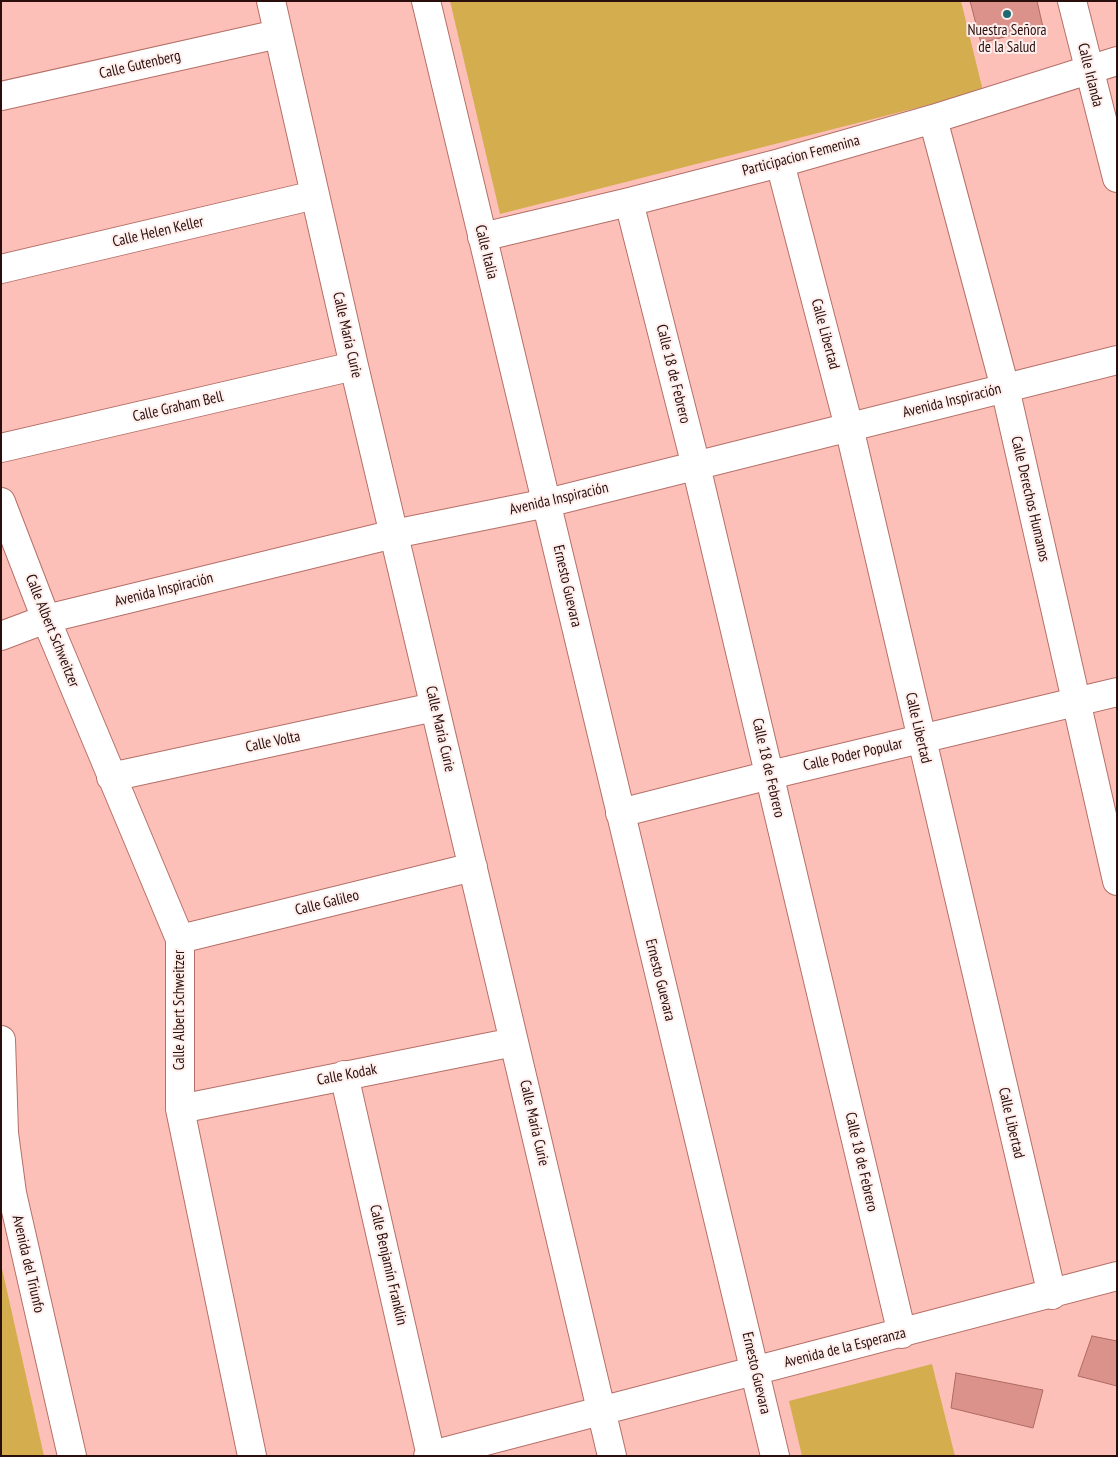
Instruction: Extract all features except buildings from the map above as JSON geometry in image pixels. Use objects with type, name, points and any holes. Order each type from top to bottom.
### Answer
[{"type":"street","name":"Calle María Curie","points":[[271,1],[434,708],[612,1456]]},
{"type":"street","name":"Calle Italia","points":[[426,1],[547,503]]},
{"type":"street","name":"Calle Irlanda","points":[[1072,1],[1117,178]]},
{"type":"street","name":"Calle Gutenberg","points":[[1,96],[278,34]]},
{"type":"street","name":"Participacion Femenina","points":[[482,237],[780,163],[933,120],[1117,61]]},
{"type":"street","name":"Calle Derechos Humanos","points":[[933,120],[1005,388],[1117,881]]},
{"type":"street","name":"Calle Libertad","points":[[780,163],[849,427],[920,739],[1052,1295]]},
{"type":"street","name":"Calle Helen Keller","points":[[1,269],[315,195]]},
{"type":"street","name":"Calle 18 de Febrero","points":[[629,202],[696,466],[902,1334]]},
{"type":"street","name":"Avenida Inspiración","points":[[1,636],[46,618],[394,534],[547,503],[1117,360]]},
{"type":"street","name":"Calle Graham Bell","points":[[1,448],[354,366]]},
{"type":"street","name":"Calle Albert Schweitzer","points":[[1,502],[111,777],[180,939],[180,1109],[252,1456]]},
{"type":"street","name":"Ernesto Guevara","points":[[547,503],[775,1456]]},
{"type":"street","name":"Calle Poder Popular","points":[[620,813],[1117,692]]},
{"type":"street","name":"Calle Volta","points":[[111,777],[434,708]]},
{"type":"street","name":"Calle Galileo","points":[[180,939],[473,867]]},
{"type":"street","name":"Avenida del Triunfo","points":[[1,1040],[4,1132],[12,1193],[72,1456]]},
{"type":"street","name":"Calle Kodak","points":[[180,1109],[514,1042]]},
{"type":"street","name":"Calle Benjamín Franklin","points":[[344,1075],[430,1456]]},
{"type":"street","name":"Avenida de la Esperanza","points":[[430,1456],[1052,1295],[1117,1276]]},
{"type":"shaded area","points":[[450,1],[961,1],[983,91],[500,214]]},
{"type":"shaded area","points":[[1,1264],[44,1456],[1,1456]]},
{"type":"shaded area","points":[[932,1364],[955,1456],[802,1456],[789,1401]]},
{"type":"place","name":"Nuestra Señora de la Salud","points":[[1007,14]]}]
